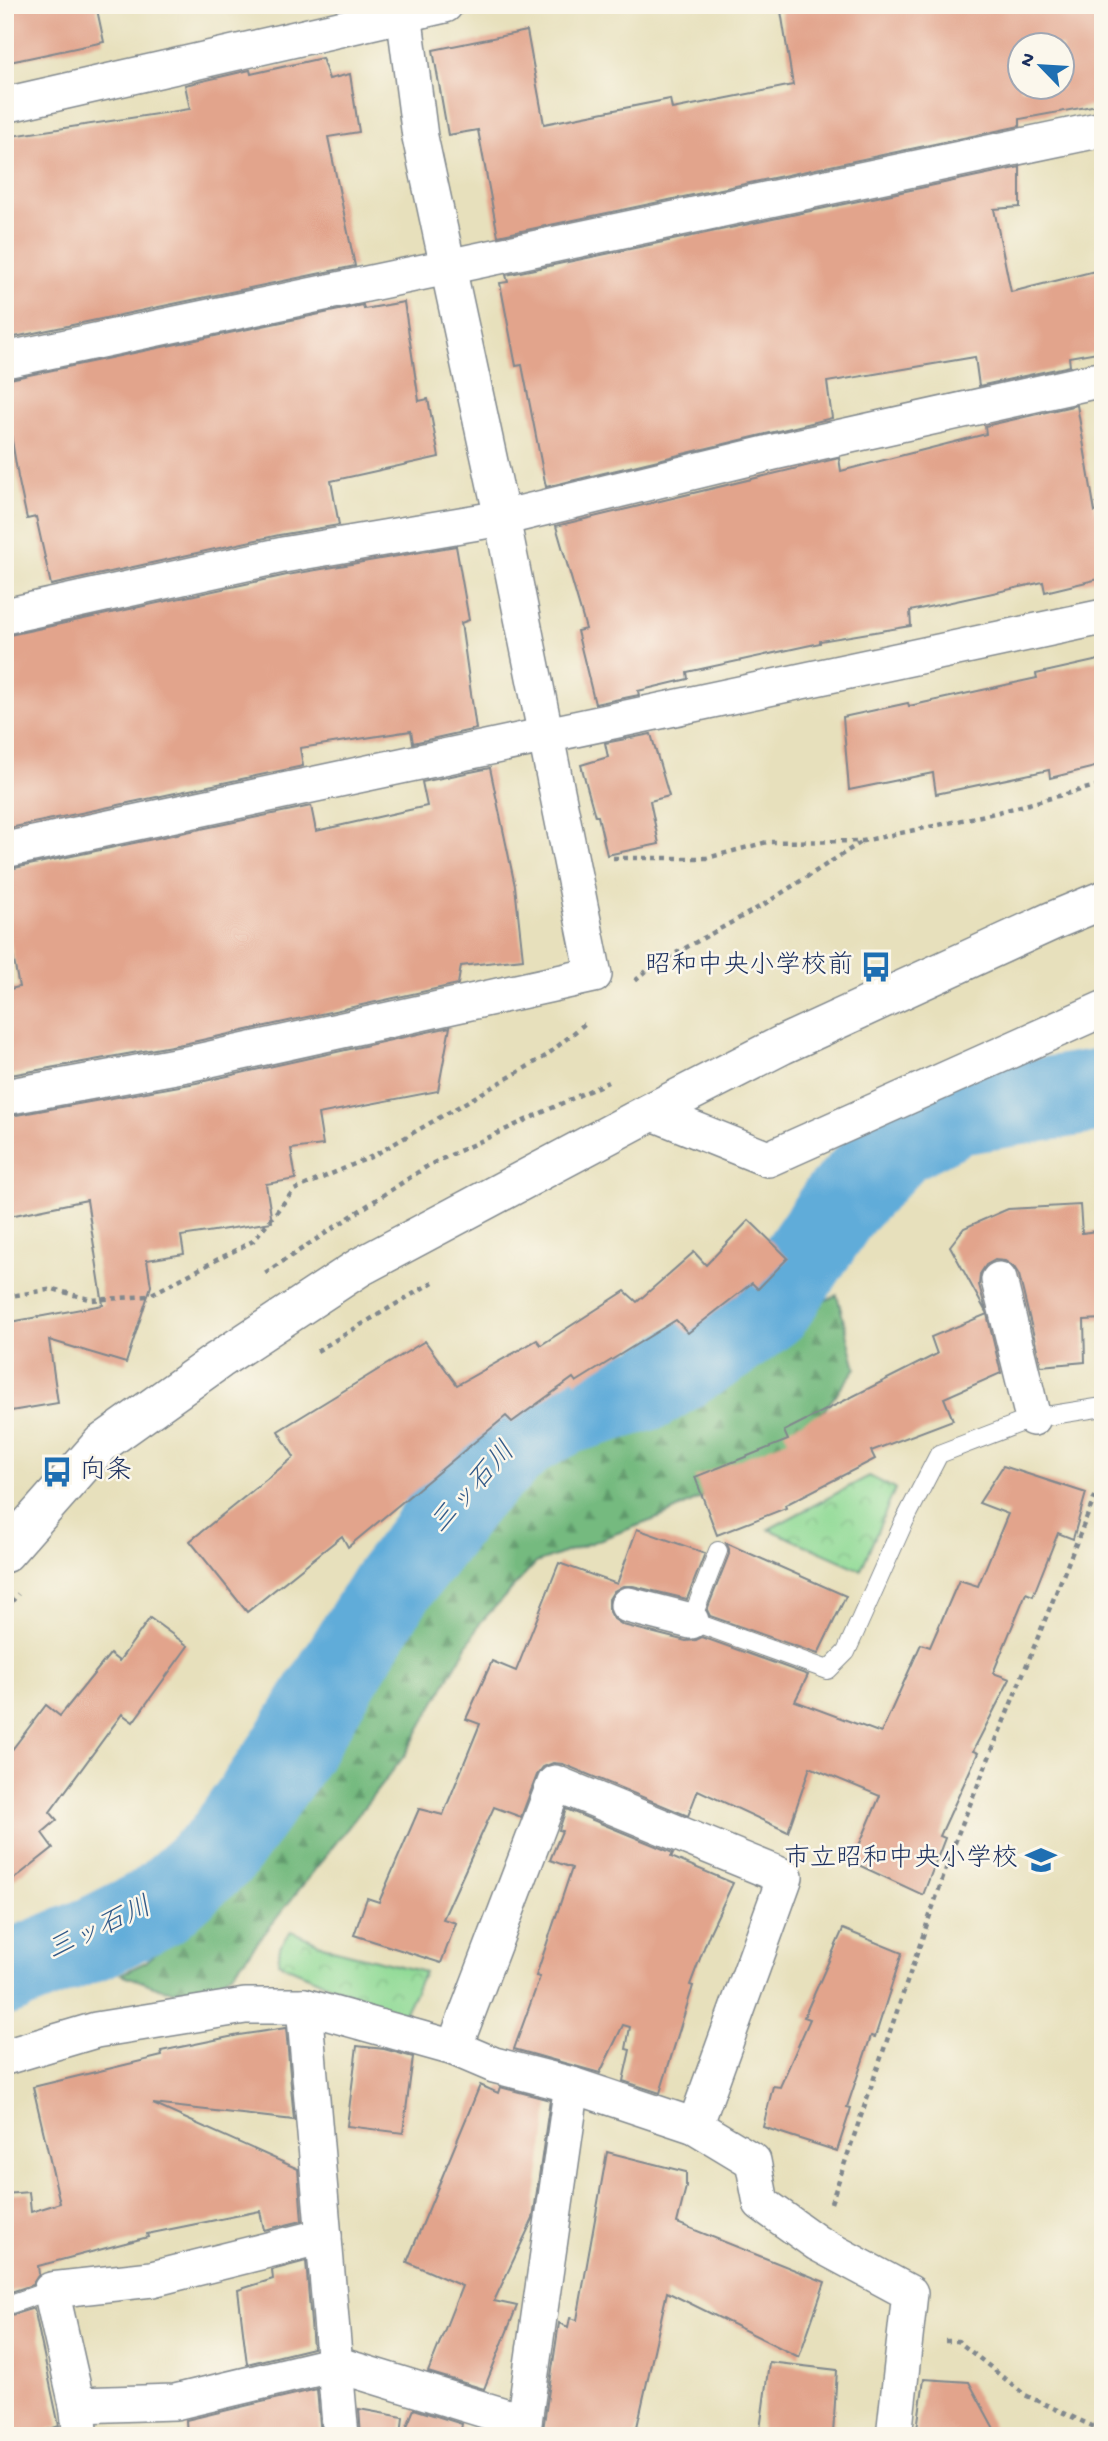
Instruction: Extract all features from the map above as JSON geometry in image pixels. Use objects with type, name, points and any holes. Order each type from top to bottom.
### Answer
[{"type":"street","points":[[5,105],[404,9],[445,5]]},
{"type":"street","points":[[5,1097],[192,1063],[594,975],[502,518],[421,137],[404,9]]},
{"type":"street","points":[[5,360],[1103,129]]},
{"type":"street","points":[[5,616],[283,555],[502,518],[774,452],[1103,379]]},
{"type":"street","points":[[5,850],[1103,617]]},
{"type":"street","points":[[5,1553],[101,1444],[219,1360],[360,1267],[650,1112],[794,1039],[1103,900]]},
{"type":"street","points":[[650,1112],[768,1159],[1103,1009]]},
{"type":"street","points":[[999,1280],[1033,1418]]},
{"type":"street","points":[[628,1605],[691,1622]]},
{"type":"street","points":[[454,2048],[555,1783],[785,1877],[695,2126]]},
{"type":"street","points":[[5,2057],[96,2030],[245,2006],[304,2006],[454,2048],[494,2065],[572,2085],[695,2126],[753,2161],[761,2203],[817,2243],[910,2293],[894,2436]]},
{"type":"street","points":[[304,2006],[341,2436]]},
{"type":"street","points":[[324,2236],[152,2279],[51,2290],[79,2421],[175,2402],[335,2364],[523,2429],[572,2085]]},
{"type":"lane","points":[[718,1551],[691,1622],[828,1670],[846,1652],[904,1522],[939,1454],[1033,1418],[1103,1407]]},
{"type":"lane","points":[[5,2306],[51,2290]]},
{"type":"path","points":[[570,858],[707,858],[767,842],[863,841],[995,813],[1103,784]]},
{"type":"path","points":[[630,985],[651,967],[763,905],[863,841]]},
{"type":"path","points":[[5,1297],[53,1289],[92,1300],[148,1296],[253,1241],[294,1189],[373,1156],[546,1056],[588,1021]]},
{"type":"path","points":[[314,1353],[434,1281]]},
{"type":"path","points":[[817,2243],[958,1834],[1103,1477]]},
{"type":"path","points":[[5,1610],[23,1588]]},
{"type":"path","points":[[906,2324],[936,2341],[958,2341],[1025,2395],[1103,2431]]},
{"type":"green space","points":[[837,1295],[856,1368],[791,1454],[661,1517],[536,1563],[480,1623],[405,1755],[235,1971],[202,1994],[162,1989],[121,1974],[146,1962],[221,1894],[280,1817],[385,1632],[475,1510],[543,1443],[582,1426],[672,1405],[761,1330]]},
{"type":"green space","points":[[869,1476],[895,1489],[861,1570],[769,1529]]},
{"type":"green space","points":[[291,1931],[332,1949],[424,1972],[403,2016],[278,1963],[280,1947]]},
{"type":"building","points":[[5,5],[96,5],[104,42],[5,63]]},
{"type":"building","points":[[780,5],[1095,5],[1097,20],[1103,19],[1103,104],[1020,119],[1020,126],[498,236],[478,130],[448,135],[433,50],[527,31],[544,124],[670,99],[672,109],[793,85]]},
{"type":"building","points":[[322,58],[329,79],[350,74],[359,132],[328,137],[355,266],[5,339],[5,137],[190,109],[185,85],[250,70],[251,74]]},
{"type":"building","points":[[1020,167],[1020,207],[994,209],[1011,292],[1103,269],[1103,351],[1069,357],[1070,366],[979,386],[975,357],[827,382],[832,418],[546,487],[522,365],[516,366],[500,283],[508,282],[506,275]]},
{"type":"building","points":[[404,302],[419,401],[428,399],[439,457],[331,481],[339,525],[279,535],[51,585],[36,517],[27,519],[5,398],[5,380],[363,305],[364,309]]},
{"type":"building","points":[[1077,405],[1095,512],[1103,511],[1103,578],[1045,592],[1043,582],[910,611],[911,626],[820,641],[687,672],[688,679],[638,691],[639,695],[595,704],[577,631],[586,629],[556,526],[839,458],[841,471],[986,434],[985,426]]},
{"type":"building","points":[[456,546],[469,620],[461,623],[476,729],[413,743],[411,731],[300,748],[303,766],[5,829],[5,636],[287,575]]},
{"type":"building","points":[[1103,659],[1103,765],[1050,778],[1049,770],[936,794],[933,773],[849,790],[843,717],[908,703],[909,706],[1037,678],[1036,674]]},
{"type":"building","points":[[651,734],[669,796],[650,801],[659,844],[607,855],[598,816],[595,816],[581,765],[608,757],[605,743]]},
{"type":"building","points":[[490,768],[515,886],[523,959],[461,966],[458,984],[188,1043],[5,1076],[5,990],[19,987],[5,914],[5,870],[311,806],[316,831],[427,806],[422,782]]},
{"type":"building","points":[[450,1027],[438,1091],[318,1114],[323,1145],[291,1149],[296,1179],[266,1184],[272,1222],[181,1236],[184,1254],[147,1260],[151,1286],[126,1363],[49,1340],[58,1403],[5,1412],[5,1323],[103,1305],[87,1200],[5,1217],[5,1117],[196,1083]]},
{"type":"building","points":[[1080,1205],[1082,1233],[1103,1230],[1103,1319],[1084,1320],[1085,1362],[1041,1366],[1019,1275],[1014,1267],[1005,1261],[995,1260],[986,1265],[980,1274],[979,1285],[987,1314],[950,1246],[964,1228],[1008,1209]]},
{"type":"building","points":[[749,1220],[788,1258],[758,1289],[752,1283],[688,1333],[676,1320],[576,1382],[573,1378],[512,1422],[506,1416],[348,1547],[342,1536],[247,1612],[190,1541],[294,1457],[278,1431],[425,1341],[457,1385],[537,1340],[541,1345],[625,1291],[637,1302],[694,1252],[706,1265]]},
{"type":"building","points":[[987,1314],[1001,1373],[944,1398],[953,1420],[871,1451],[875,1459],[785,1505],[786,1508],[717,1535],[695,1477],[788,1440],[784,1431],[937,1354],[931,1337]]},
{"type":"building","points":[[1003,1466],[1086,1493],[1073,1539],[1058,1533],[1033,1596],[1026,1593],[993,1673],[1010,1679],[973,1751],[978,1753],[940,1836],[945,1838],[923,1895],[852,1862],[880,1796],[810,1767],[788,1832],[698,1790],[688,1816],[563,1764],[553,1763],[543,1767],[537,1775],[521,1817],[494,1807],[443,1919],[456,1923],[441,1963],[354,1935],[367,1898],[379,1902],[419,1809],[443,1815],[480,1724],[466,1719],[492,1661],[516,1671],[559,1563],[617,1584],[637,1529],[705,1553],[687,1599],[623,1586],[614,1591],[609,1599],[609,1610],[614,1619],[623,1625],[686,1641],[702,1637],[808,1675],[795,1701],[881,1733],[921,1644],[930,1647],[959,1580],[978,1586],[1008,1514],[979,1503]]},
{"type":"building","points":[[726,1543],[846,1596],[818,1654],[710,1616],[707,1610],[729,1554]]},
{"type":"building","points":[[150,1618],[188,1646],[133,1722],[122,1714],[50,1812],[57,1820],[42,1833],[53,1848],[5,1886],[5,1759],[46,1705],[60,1716],[110,1654],[119,1661]]},
{"type":"building","points":[[566,1809],[673,1853],[671,1857],[733,1883],[710,1932],[690,1985],[693,1986],[660,2093],[623,2081],[630,2050],[626,2049],[630,2027],[623,2025],[600,2073],[514,2049],[540,1977],[536,1976],[572,1868],[550,1860],[562,1831],[559,1830]]},
{"type":"building","points":[[843,1929],[902,1953],[875,2037],[871,2036],[847,2107],[851,2108],[837,2151],[763,2127],[773,2086],[780,2087],[810,2019],[804,2017]]},
{"type":"building","points":[[286,2028],[294,2120],[153,2104],[298,2169],[302,2221],[264,2230],[260,2211],[147,2234],[148,2237],[38,2266],[39,2274],[32,2285],[5,2294],[5,2194],[29,2192],[31,2212],[60,2203],[33,2087],[162,2056],[161,2051]]},
{"type":"building","points":[[357,2046],[384,2049],[413,2057],[403,2133],[347,2126]]},
{"type":"building","points":[[480,2085],[498,2093],[500,2087],[550,2100],[533,2219],[494,2301],[517,2306],[484,2389],[428,2372],[462,2286],[407,2262]]},
{"type":"building","points":[[607,2152],[686,2172],[686,2187],[677,2223],[825,2282],[799,2357],[667,2292],[635,2436],[542,2436],[559,2323],[568,2327],[570,2318],[577,2320]]},
{"type":"building","points":[[306,2261],[313,2348],[247,2364],[238,2290],[273,2279],[272,2270]]},
{"type":"building","points":[[34,2308],[59,2426],[30,2436],[5,2436],[5,2317]]},
{"type":"building","points":[[769,2362],[837,2370],[833,2434],[760,2430]]},
{"type":"building","points":[[924,2379],[969,2382],[998,2436],[916,2436]]},
{"type":"building","points":[[317,2389],[321,2436],[187,2436],[186,2420]]},
{"type":"building","points":[[359,2409],[403,2417],[401,2436],[361,2436]]},
{"type":"building","points":[[414,2409],[462,2424],[460,2436],[403,2436]]},
{"type":"waterway","name":"三ッ石川","points":[[5,1974],[97,1937],[158,1906],[221,1850],[288,1755],[391,1588],[466,1490],[524,1435],[565,1413],[650,1388],[726,1341],[770,1308],[840,1205],[898,1143],[957,1113],[1103,1090]]},
{"type":"place","name":"昭和中央小学校前","points":[[876,967]]},
{"type":"place","name":"向条","points":[[57,1472]]},
{"type":"place","name":"市立昭和中央小学校","points":[[1041,1860]]}]
